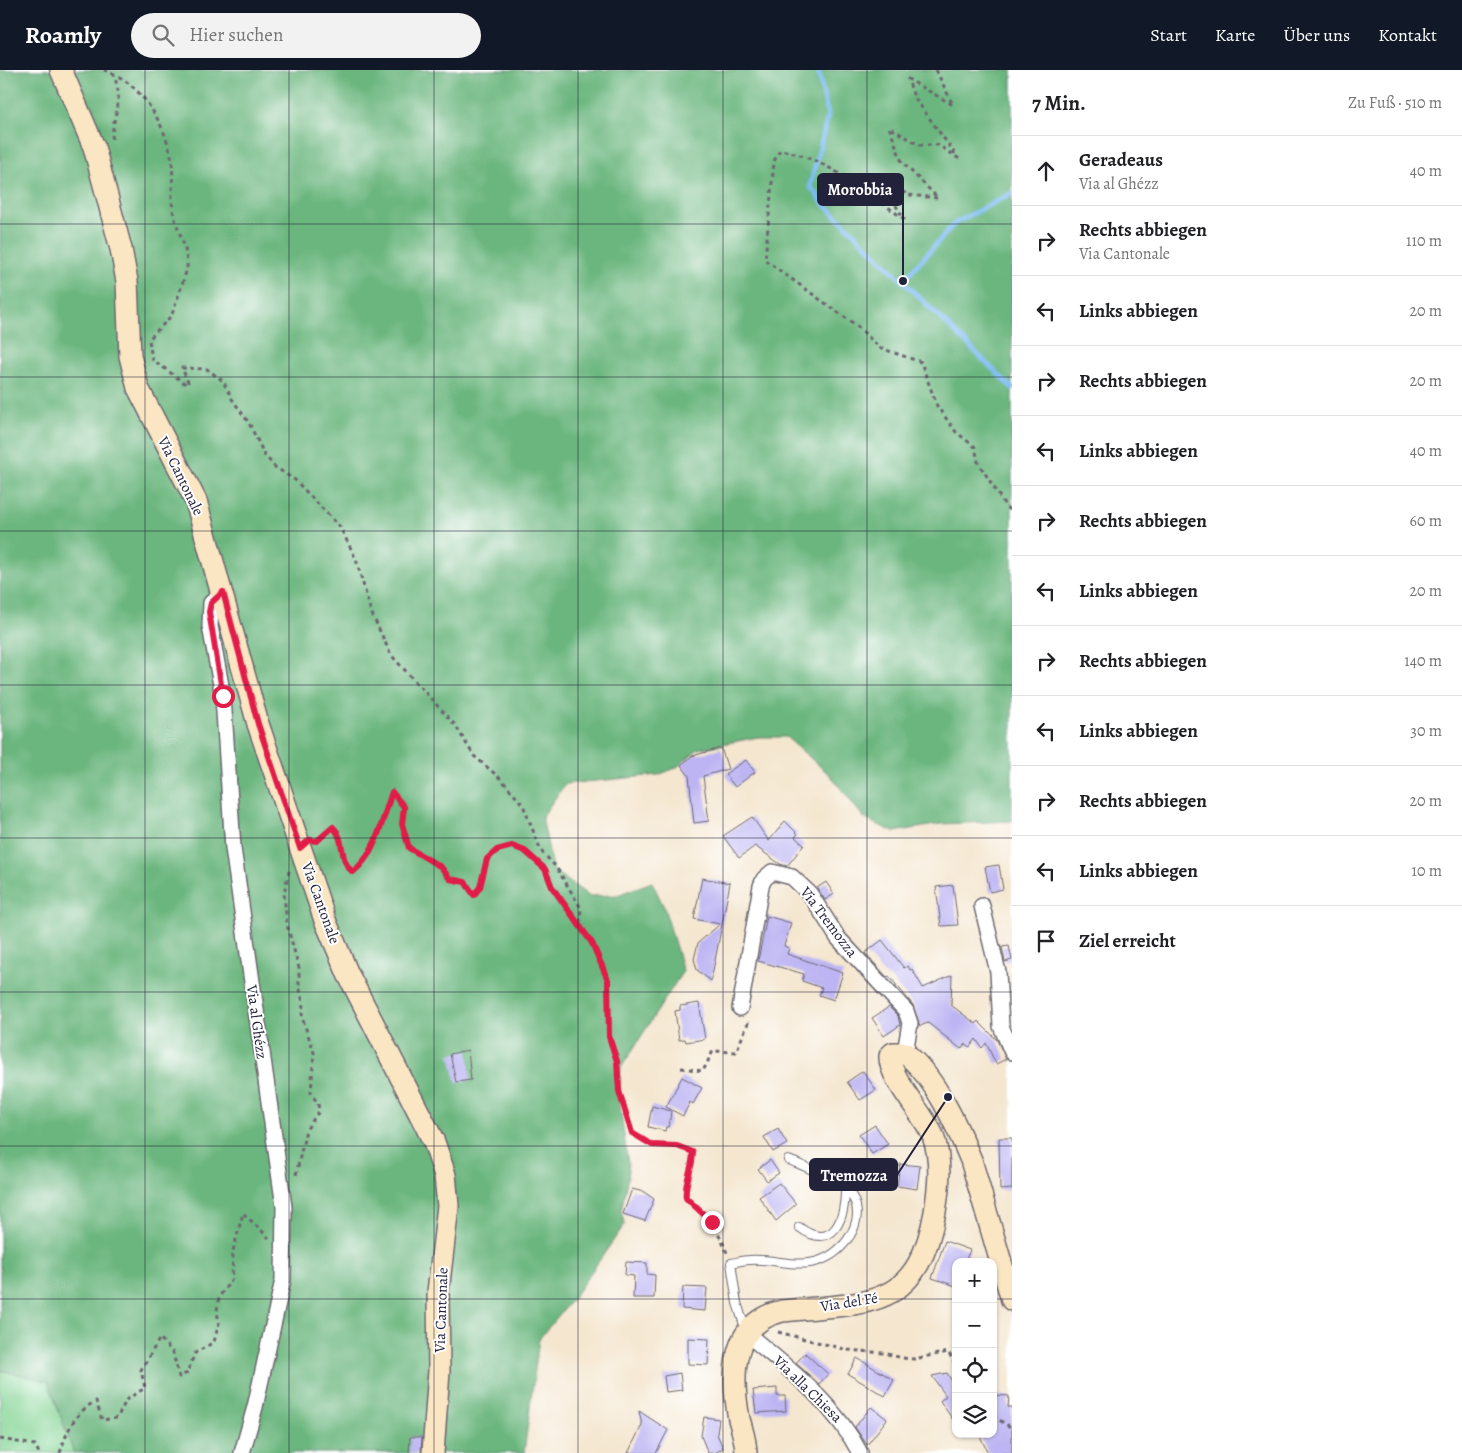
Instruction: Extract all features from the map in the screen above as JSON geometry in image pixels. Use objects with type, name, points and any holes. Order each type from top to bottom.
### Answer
[{"type":"street","name":"Via Cantonale","points":[[61,70],[94,147],[119,239],[127,281],[128,337],[132,370],[144,402],[196,501],[223,592],[258,724],[337,949],[434,1142],[445,1175],[448,1219],[438,1292],[439,1371],[433,1453]]},
{"type":"street","name":"Via al Ghézz","points":[[223,592],[211,603],[210,626],[223,696],[233,848],[284,1207],[283,1280],[255,1407],[242,1453]]},
{"type":"street","name":"Via Tremozza","points":[[740,1008],[761,886],[772,872],[785,874],[810,894],[838,938],[906,1011],[910,1023],[905,1053]]},
{"type":"street","points":[[982,906],[998,972],[1001,1026],[1011,1047]]},
{"type":"street","name":"Via del Fé","points":[[754,1326],[782,1311],[859,1303],[884,1296],[904,1284],[918,1264],[927,1242],[934,1214],[938,1192],[938,1160],[933,1137],[928,1126],[889,1062],[893,1053],[905,1053]]},
{"type":"street","points":[[905,1053],[919,1066],[949,1113],[962,1139],[971,1160],[1012,1300]]},
{"type":"street","points":[[746,1453],[737,1400],[735,1370],[737,1354],[754,1326]]},
{"type":"street","name":"Via alla Chiesa","points":[[754,1326],[788,1368],[841,1421],[860,1453]]},
{"type":"lane","points":[[754,1326],[737,1303],[730,1263],[750,1260],[808,1263],[831,1257],[842,1249],[854,1228],[856,1206],[845,1188],[788,1160]]},
{"type":"lane","points":[[798,1226],[805,1232],[825,1236],[837,1226],[844,1211],[845,1188]]},
{"type":"path","points":[[104,70],[113,73],[130,85],[158,117],[171,156],[172,210],[184,249],[187,269],[172,315],[157,328],[150,340],[152,359],[187,385],[188,382],[182,368],[207,369],[223,381],[232,399],[249,423],[265,456],[276,467],[295,480],[340,528],[356,559],[370,612],[391,654],[455,726],[474,756],[501,779],[522,805],[541,850],[556,867],[581,908],[580,925]]},
{"type":"path","points":[[936,70],[953,105],[908,79],[914,98],[958,158],[938,145],[919,145],[888,127],[902,162],[938,198],[908,195],[879,177],[904,219],[843,176],[791,152],[780,150],[774,161],[765,260],[857,326],[880,348],[921,362],[937,406],[956,432],[975,447],[978,462],[1006,508],[1012,512]]},
{"type":"path","points":[[110,146],[112,124],[119,108],[120,89],[113,73]]},
{"type":"path","points":[[294,1178],[306,1130],[319,1111],[318,1104],[311,1093],[314,1053],[302,1017],[303,1002],[299,986],[299,968],[290,938],[285,904],[284,893],[291,859],[309,840],[317,841],[333,827],[338,832],[348,868],[353,872],[360,866],[381,830],[392,792],[404,807],[402,824],[409,848],[441,867],[450,879],[465,882],[474,895],[480,887],[487,859],[497,850],[512,846],[525,851],[545,869],[552,887],[592,943],[608,980],[609,1037],[617,1061],[619,1091],[632,1133],[652,1145],[677,1146],[693,1152],[693,1166],[685,1186],[686,1198],[712,1222],[720,1235],[730,1263]]},
{"type":"path","points":[[681,1068],[703,1071],[713,1051],[736,1052],[748,1023],[740,1008]]},
{"type":"path","points":[[60,1453],[70,1424],[86,1406],[96,1402],[102,1420],[117,1418],[127,1399],[145,1388],[140,1370],[160,1338],[172,1352],[179,1377],[187,1373],[195,1353],[214,1342],[219,1323],[217,1311],[219,1297],[232,1279],[233,1251],[243,1213],[283,1248]]},
{"type":"path","points":[[754,1326],[848,1350],[914,1359],[948,1352],[952,1358]]},
{"type":"path","points":[[997,1419],[1012,1428]]},
{"type":"path","points":[[0,1439],[35,1445],[40,1453]]},
{"type":"green space","points":[[0,70],[1012,70],[1012,821],[941,824],[894,832],[865,819],[830,775],[786,737],[758,737],[698,749],[676,768],[658,775],[565,784],[542,817],[553,870],[589,896],[617,895],[652,882],[664,907],[683,971],[621,1068],[619,1098],[629,1171],[621,1212],[625,1224],[573,1298],[539,1339],[524,1453],[74,1453],[48,1381],[0,1370]]},
{"type":"green space","points":[[0,1370],[48,1381],[74,1453],[0,1453]]},
{"type":"building","points":[[721,748],[728,769],[703,776],[709,821],[694,823],[689,776],[681,765],[692,756]]},
{"type":"building","points":[[746,760],[755,772],[735,787],[725,774]]},
{"type":"building","points":[[752,817],[769,841],[785,821],[798,834],[795,837],[804,845],[787,866],[780,864],[755,846],[739,858],[723,836]]},
{"type":"building","points":[[999,865],[1003,889],[990,892],[985,867]]},
{"type":"building","points":[[702,878],[730,883],[711,981],[697,970],[694,959],[698,943],[720,924],[694,919]]},
{"type":"building","points":[[826,882],[834,894],[825,900],[817,888]]},
{"type":"building","points":[[953,885],[958,925],[941,926],[936,887]]},
{"type":"building","points":[[767,916],[791,923],[784,946],[789,948],[787,954],[843,973],[834,1000],[819,995],[822,988],[802,981],[804,974],[758,961]]},
{"type":"building","points":[[882,940],[904,968],[908,966],[910,970],[912,969],[923,988],[952,975],[951,1005],[976,1024],[978,1021],[997,1040],[1006,1059],[996,1064],[986,1043],[982,1048],[976,1039],[970,1047],[965,1044],[961,1049],[928,1023],[920,1026],[913,1005],[889,976],[887,977],[865,953]]},
{"type":"building","points":[[1009,946],[1012,960],[1005,962],[1002,947]]},
{"type":"building","points":[[699,1003],[705,1039],[686,1042],[685,1039],[679,1040],[675,1011],[680,1010],[680,1006]]},
{"type":"building","points":[[889,1007],[898,1016],[900,1025],[884,1036],[872,1018]]},
{"type":"building","points":[[468,1050],[471,1080],[456,1082],[450,1054]]},
{"type":"building","points":[[863,1071],[876,1090],[860,1100],[847,1082]]},
{"type":"building","points":[[682,1077],[702,1088],[693,1104],[690,1102],[683,1116],[666,1107]]},
{"type":"building","points":[[652,1106],[671,1111],[669,1127],[666,1127],[665,1131],[648,1127]]},
{"type":"building","points":[[875,1125],[888,1144],[872,1154],[859,1135]]},
{"type":"building","points":[[778,1129],[787,1144],[773,1152],[764,1137]]},
{"type":"building","points":[[999,1138],[1012,1138],[1012,1189],[1000,1190]]},
{"type":"building","points":[[770,1160],[779,1173],[767,1181],[758,1169]]},
{"type":"building","points":[[900,1164],[920,1166],[917,1189],[897,1186]]},
{"type":"building","points":[[779,1183],[796,1204],[776,1221],[759,1197]]},
{"type":"building","points":[[632,1189],[644,1192],[654,1199],[645,1221],[623,1214]]},
{"type":"building","points":[[945,1241],[970,1250],[967,1258],[952,1258],[952,1285],[932,1278]]},
{"type":"building","points":[[626,1262],[647,1263],[647,1274],[655,1275],[654,1298],[633,1298],[634,1276],[625,1275]]},
{"type":"building","points":[[683,1287],[707,1288],[705,1311],[682,1309]]},
{"type":"building","points":[[688,1338],[709,1339],[708,1365],[688,1364]]},
{"type":"building","points":[[805,1353],[828,1374],[819,1384],[796,1363]]},
{"type":"building","points":[[857,1358],[894,1380],[885,1396],[848,1374]]},
{"type":"building","points":[[680,1373],[682,1390],[666,1392],[664,1376]]},
{"type":"building","points":[[947,1373],[952,1381],[952,1418],[940,1401],[946,1396],[932,1376]]},
{"type":"building","points":[[777,1388],[777,1396],[785,1396],[786,1411],[756,1413],[753,1390]]},
{"type":"building","points":[[997,1395],[1009,1396],[1008,1407],[1012,1407],[1012,1453],[988,1453],[981,1438],[997,1438]]},
{"type":"building","points":[[871,1407],[887,1419],[867,1445],[855,1427]]},
{"type":"building","points":[[639,1411],[668,1430],[656,1453],[628,1453],[642,1425]]},
{"type":"building","points":[[704,1417],[719,1419],[717,1434],[723,1448],[715,1453],[708,1453],[701,1436]]},
{"type":"building","points":[[410,1437],[422,1437],[421,1453],[409,1453]]},
{"type":"waterway","points":[[818,70],[828,116],[810,186],[822,202],[1012,388]]},
{"type":"waterway","points":[[903,281],[955,223],[1012,193]]},
{"type":"place","name":"Morobbia","points":[[903,281]]},
{"type":"place","name":"Tremozza","points":[[948,1097]]},
{"type":"route","points":[[223,696],[209,612],[211,603],[223,592],[258,724],[300,848],[309,840],[317,841],[322,838],[327,830],[333,827],[338,832],[344,859],[348,868],[353,872],[360,866],[381,830],[392,792],[404,807],[402,824],[409,848],[441,867],[450,879],[465,882],[474,895],[480,887],[487,859],[497,850],[512,846],[525,851],[545,869],[552,887],[592,943],[608,980],[609,1037],[617,1061],[619,1091],[632,1133],[652,1145],[677,1146],[693,1152],[693,1166],[685,1186],[686,1198],[712,1222]]}]
